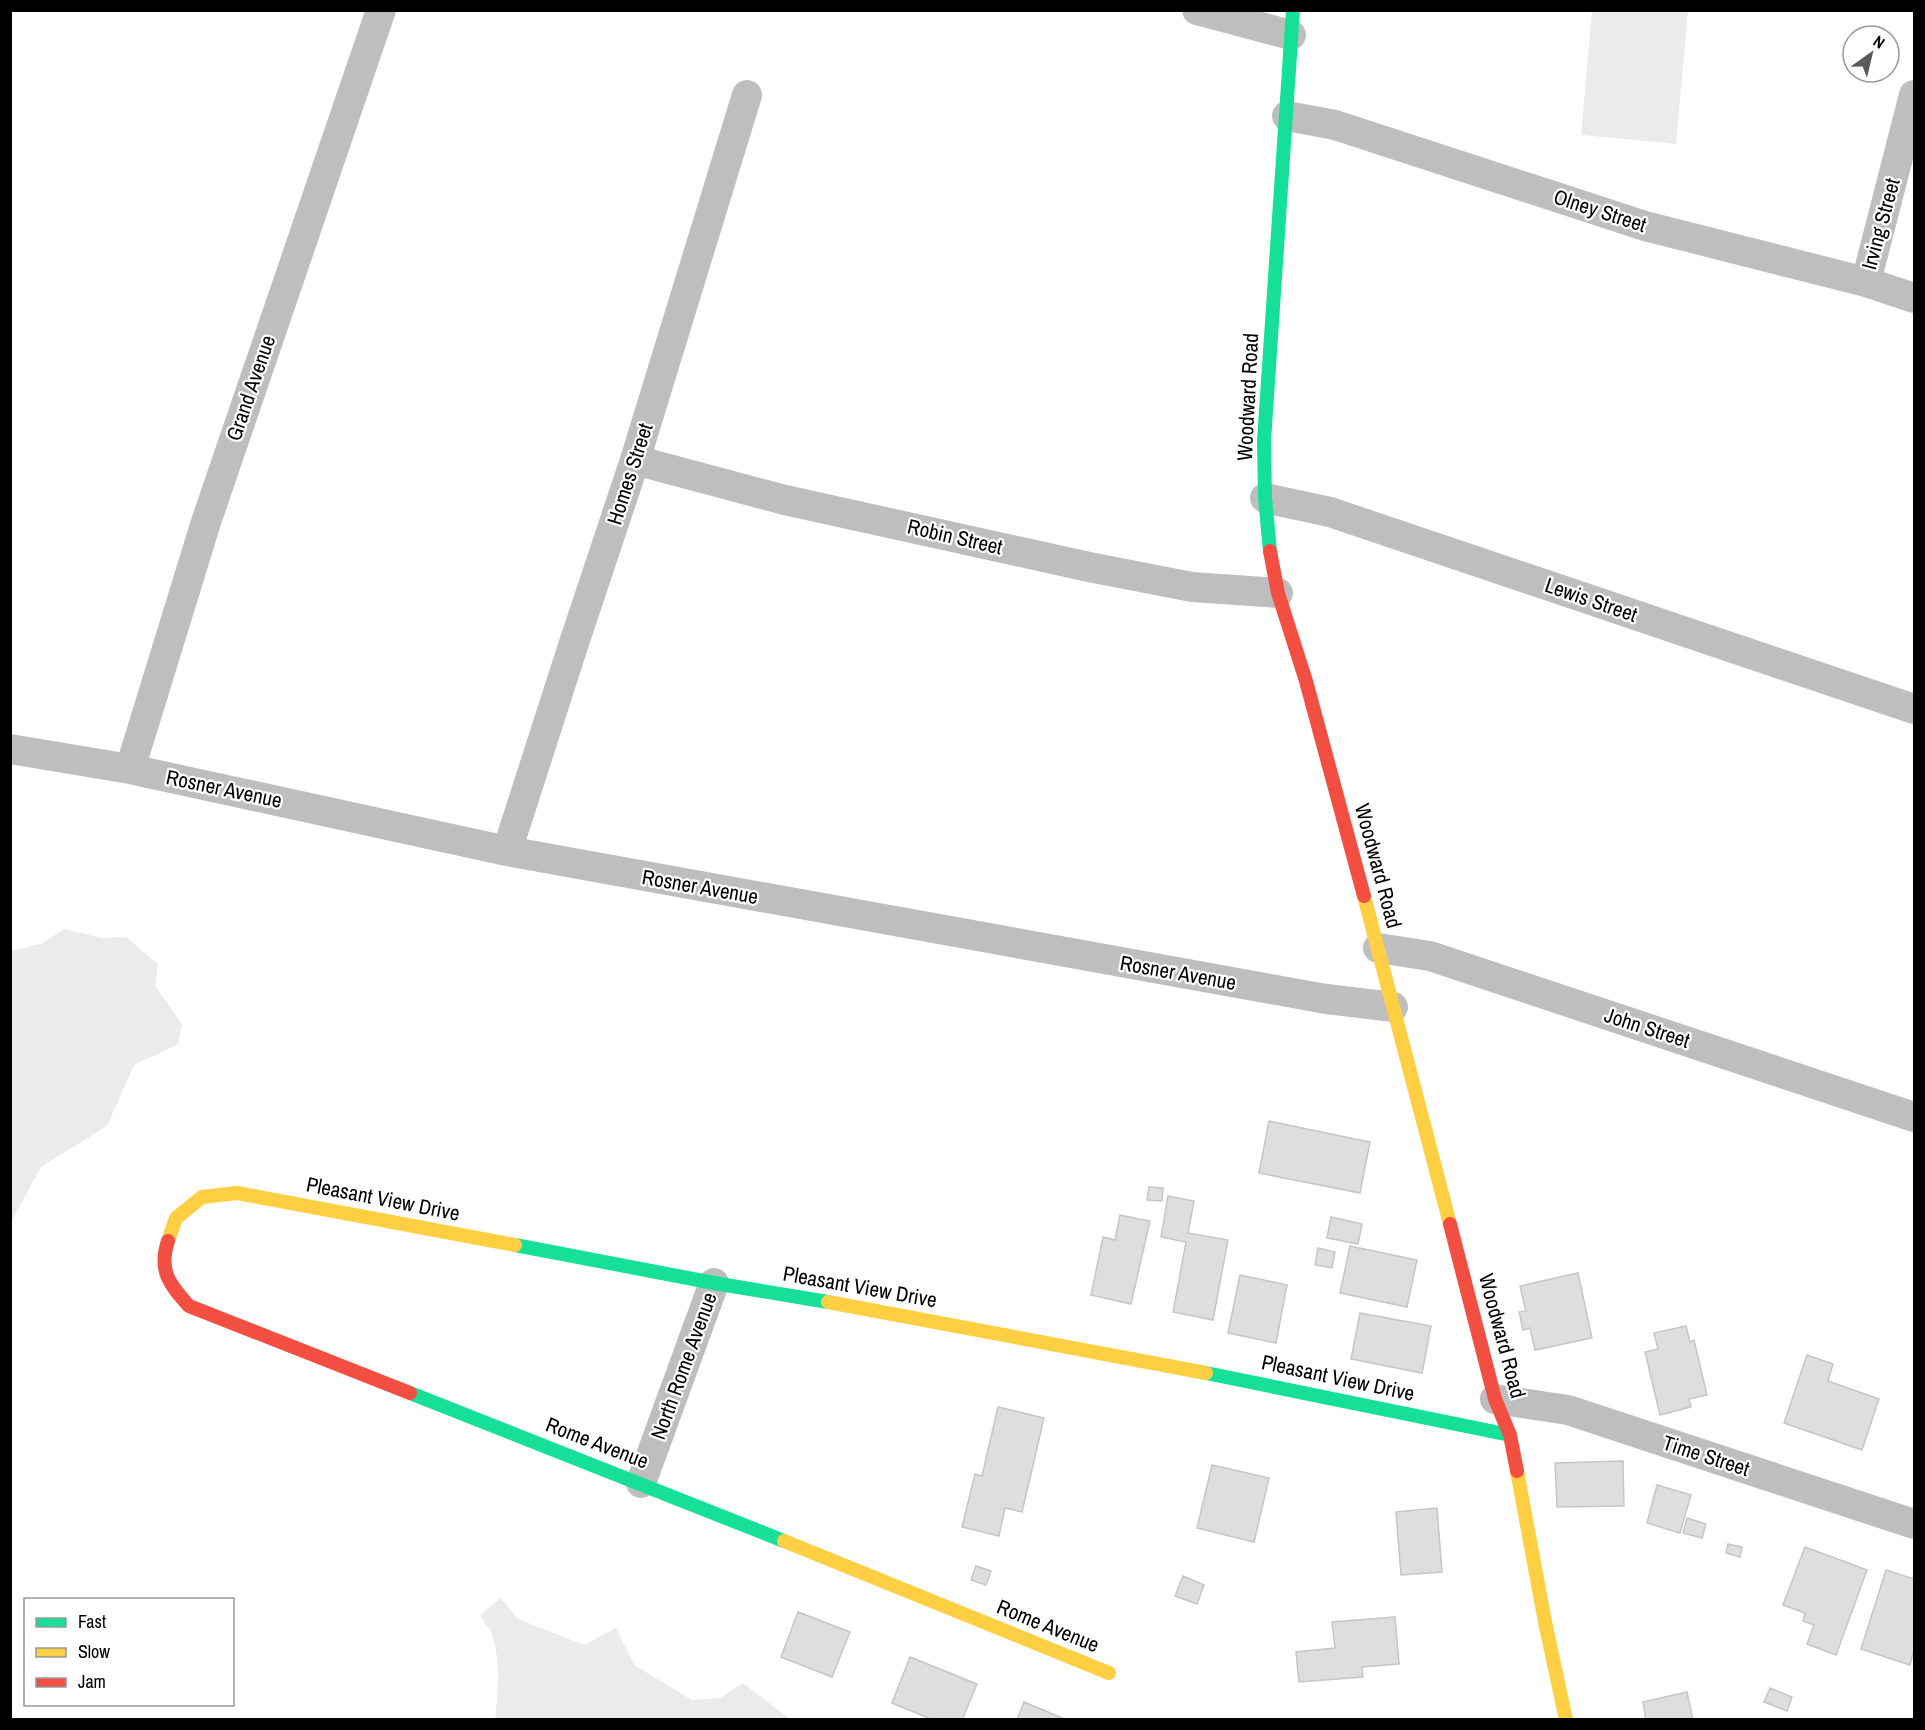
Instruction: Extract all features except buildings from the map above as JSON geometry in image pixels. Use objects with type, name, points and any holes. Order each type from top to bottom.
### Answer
[{"type":"street","name":"Grand Avenue","points":[[130,769],[206,522],[381,10]]},
{"type":"street","points":[[1197,10],[1292,23]]},
{"type":"street","name":"Woodward Road","points":[[1292,23],[1264,441],[1265,498],[1270,550],[1278,593],[1306,681],[1378,948],[1495,1399],[1510,1435],[1545,1622],[1566,1719]]},
{"type":"street","name":"Homes Street","points":[[507,851],[635,460],[747,95]]},
{"type":"street","name":"Irving Street","points":[[1866,282],[1914,95]]},
{"type":"street","name":"Olney Street","points":[[1287,116],[1335,125],[1645,226],[1866,282],[1914,298]]},
{"type":"street","name":"Robin Street","points":[[635,460],[785,500],[1089,567],[1192,586],[1278,593]]},
{"type":"street","name":"Lewis Street","points":[[1265,498],[1330,512],[1914,709]]},
{"type":"street","name":"Rosner Avenue","points":[[10,749],[130,769],[507,851],[1326,999],[1393,1007]]},
{"type":"street","name":"John Street","points":[[1378,948],[1430,956],[1914,1117]]},
{"type":"street","name":"Pleasant View Drive","points":[[202,1197],[237,1193],[714,1283],[880,1310],[1169,1365],[1510,1435]]},
{"type":"street","name":"Rome Avenue","points":[[202,1197],[176,1218],[166,1247],[165,1270],[170,1285],[189,1306],[641,1483],[1109,1673]]},
{"type":"street","name":"North Rome Avenue","points":[[641,1483],[714,1283]]},
{"type":"street","name":"Time Street","points":[[1495,1399],[1568,1410],[1914,1524]]},
{"type":"shaded area","points":[[1592,11],[1688,11],[1676,144],[1581,135]]},
{"type":"shaded area","points":[[64,929],[102,938],[126,937],[158,964],[155,986],[182,1024],[178,1044],[134,1065],[107,1126],[41,1167],[11,1222],[11,951],[43,943]]},
{"type":"shaded area","points":[[501,1598],[518,1619],[584,1645],[616,1628],[634,1665],[692,1700],[720,1698],[743,1683],[790,1719],[495,1719],[498,1687],[497,1655],[492,1634],[481,1614]]},
{"type":"traffic: fast","points":[[1270,551],[1265,498],[1264,441],[1293,10]]},
{"type":"traffic: fast","points":[[515,1245],[828,1302]]},
{"type":"traffic: fast","points":[[1206,1373],[1510,1435]]},
{"type":"traffic: fast","points":[[410,1393],[784,1541]]},
{"type":"traffic: slow","points":[[1364,896],[1450,1224]]},
{"type":"traffic: slow","points":[[168,1241],[176,1218],[202,1197],[237,1193],[515,1245]]},
{"type":"traffic: slow","points":[[828,1302],[1206,1373]]},
{"type":"traffic: slow","points":[[1517,1471],[1566,1720]]},
{"type":"traffic: slow","points":[[784,1541],[1109,1673]]},
{"type":"traffic: jam","points":[[1270,551],[1278,593],[1306,681],[1364,896]]},
{"type":"traffic: jam","points":[[1450,1224],[1495,1399],[1510,1435],[1517,1471]]},
{"type":"traffic: jam","points":[[168,1241],[164,1261],[165,1269],[171,1284],[189,1306],[410,1393]]}]
